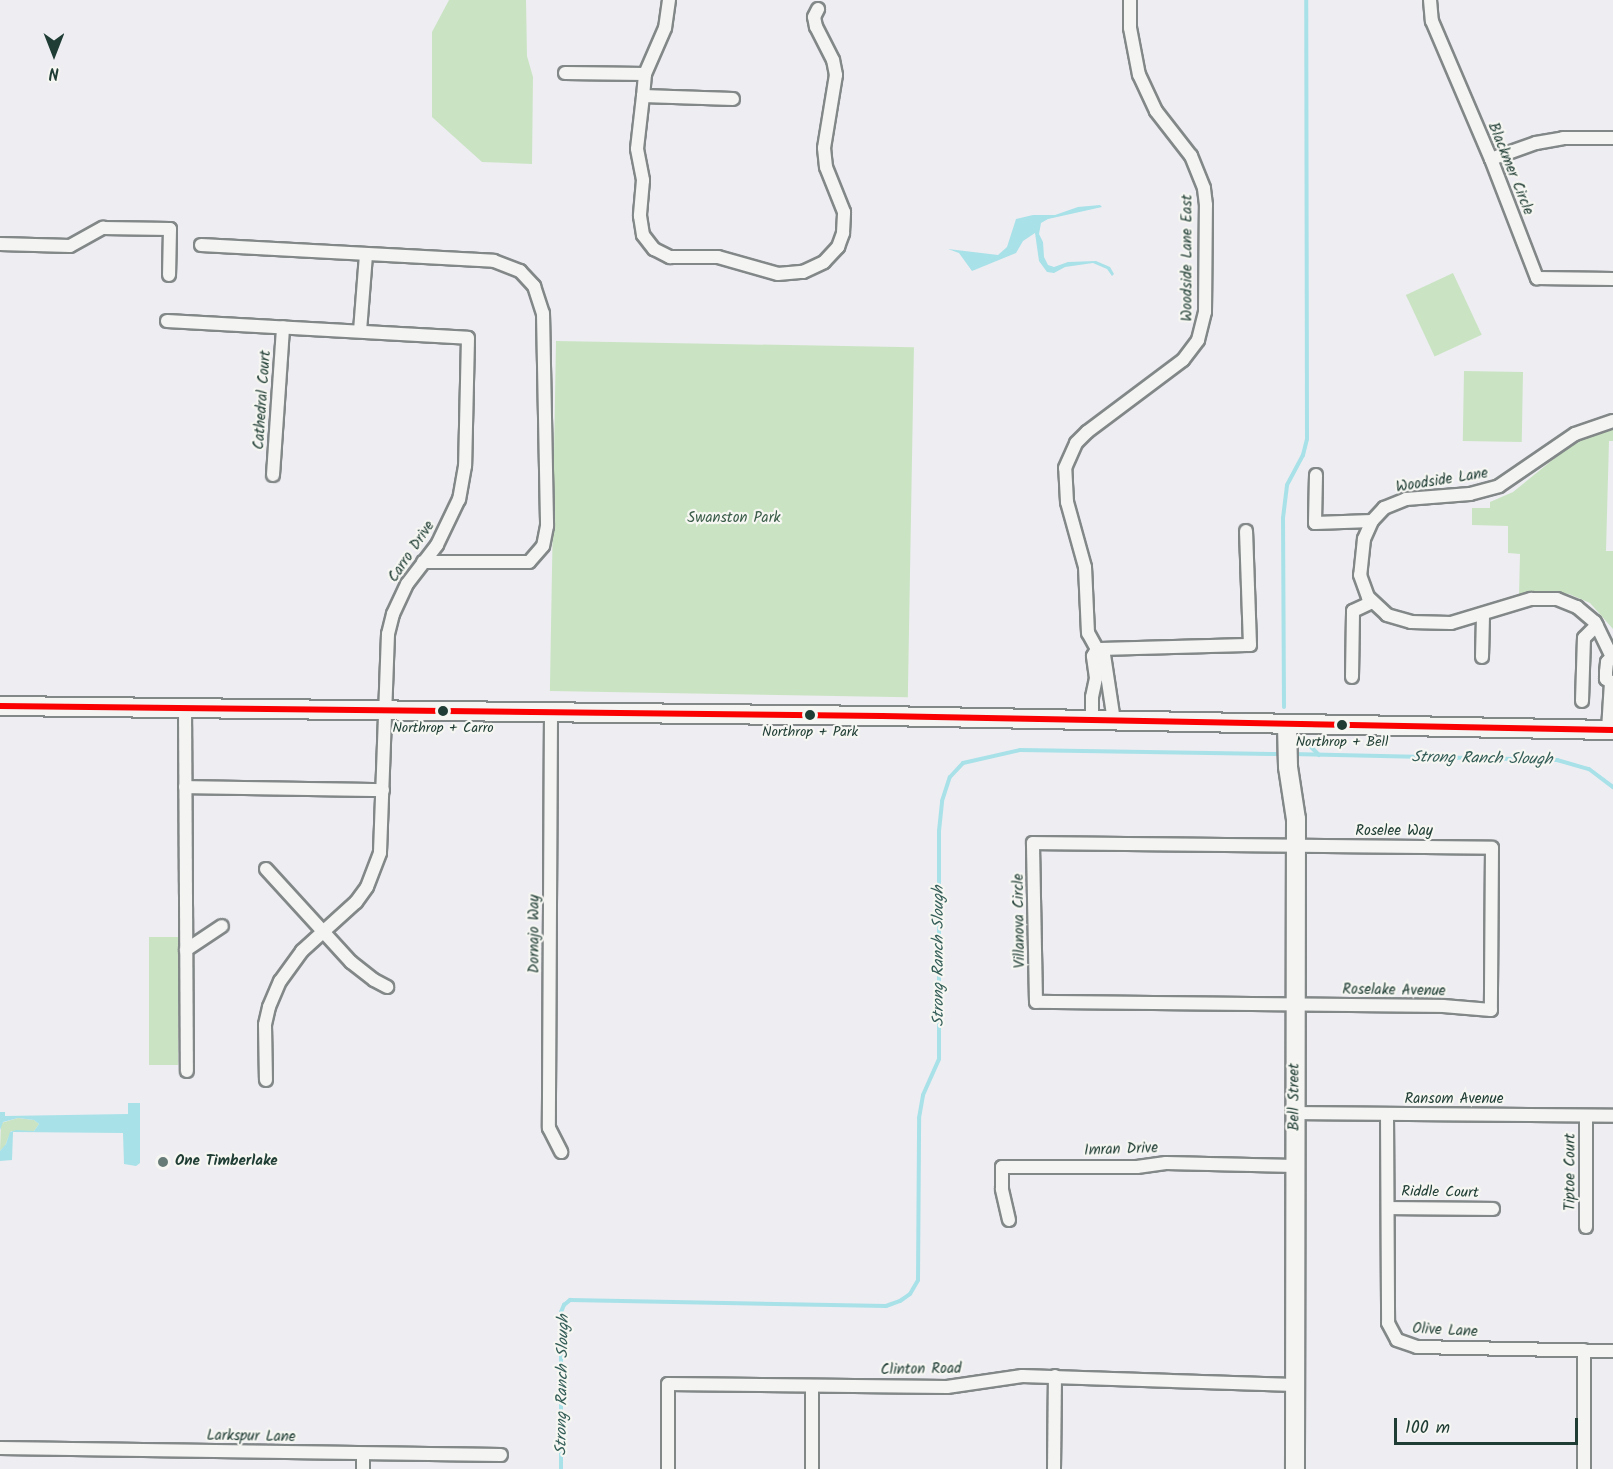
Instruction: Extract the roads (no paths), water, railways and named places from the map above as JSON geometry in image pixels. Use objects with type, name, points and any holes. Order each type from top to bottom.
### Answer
[{"type":"street","points":[[669,0],[665,28],[645,74],[637,149],[644,192],[641,224],[649,244],[670,257],[718,257],[778,274],[803,272],[824,262],[834,253],[841,240],[845,220],[842,205],[826,167],[824,148],[836,75],[833,60],[814,17],[817,5]]},
{"type":"street","name":"Woodside Lane East","points":[[1114,721],[1102,678],[1104,655],[1097,649],[1088,633],[1085,567],[1064,487],[1067,462],[1076,443],[1086,432],[1183,360],[1198,340],[1205,312],[1206,205],[1204,188],[1191,156],[1156,111],[1142,84],[1133,56],[1130,0]]},
{"type":"street","name":"Blackmer Circle","points":[[1430,0],[1432,21],[1491,159],[1537,278],[1613,279]]},
{"type":"street","points":[[566,73],[645,74]]},
{"type":"street","points":[[643,96],[733,99]]},
{"type":"street","points":[[1491,159],[1536,143],[1563,138],[1613,138]]},
{"type":"street","points":[[0,244],[70,246],[102,228],[170,229],[169,275]]},
{"type":"street","points":[[201,245],[494,261],[519,272],[534,286],[543,313],[547,526],[539,553],[529,562],[423,562]]},
{"type":"street","points":[[360,332],[366,254]]},
{"type":"street","name":"Carro Drive","points":[[167,321],[468,338],[463,483],[449,523],[407,584],[393,614],[385,656],[382,844],[375,871],[356,902],[290,966],[269,1007],[264,1044],[266,1080]]},
{"type":"street","name":"Cathedral Court","points":[[273,475],[283,327]]},
{"type":"street","name":"Woodside Lane","points":[[1372,521],[1384,508],[1406,500],[1470,494],[1499,486],[1567,439],[1590,427],[1613,421]]},
{"type":"street","points":[[0,706],[1092,720],[1610,730],[1612,682],[1606,679],[1606,672],[1607,662],[1612,658],[1597,625],[1578,607],[1557,599],[1531,599],[1451,623],[1411,622],[1387,615],[1372,602],[1362,585],[1360,563],[1364,539],[1372,521],[1315,523],[1316,475]]},
{"type":"street","points":[[1097,649],[1250,645],[1246,531]]},
{"type":"street","points":[[1352,677],[1353,611],[1372,602]]},
{"type":"street","points":[[1482,657],[1483,615]]},
{"type":"street","points":[[1582,701],[1584,638],[1597,625]]},
{"type":"street","name":"Woodside Lane East","points":[[1092,720],[1092,697],[1102,678]]},
{"type":"street","points":[[185,708],[187,1071]]},
{"type":"street","name":"Dornajo Way","points":[[550,714],[549,1128],[561,1152]]},
{"type":"street","name":"Bell Street","points":[[1287,725],[1287,758],[1296,819],[1295,1469]]},
{"type":"street","points":[[185,787],[383,790]]},
{"type":"street","name":"Villanova Circle","points":[[1295,1005],[1036,1002],[1033,843],[1296,846]]},
{"type":"street","name":"Roselee Way","points":[[1296,846],[1492,848],[1491,1010]]},
{"type":"street","points":[[266,869],[358,969],[387,987]]},
{"type":"street","points":[[186,950],[222,926]]},
{"type":"street","name":"Roselake Avenue","points":[[1295,1005],[1443,1006],[1491,1010]]},
{"type":"street","name":"Ransom Avenue","points":[[1295,1113],[1613,1116]]},
{"type":"street","name":"Olive Lane","points":[[1387,1114],[1388,1323],[1397,1340],[1417,1347],[1613,1350]]},
{"type":"street","name":"Tiptoe Court","points":[[1586,1116],[1586,1227]]},
{"type":"street","name":"Imran Drive","points":[[1009,1220],[1002,1189],[1002,1167],[1137,1167],[1166,1163],[1295,1166]]},
{"type":"street","name":"Riddle Court","points":[[1388,1208],[1493,1209]]},
{"type":"street","points":[[1584,1350],[1584,1469]]},
{"type":"street","name":"Clinton Road","points":[[668,1469],[668,1384],[947,1387],[1022,1376],[1295,1385]]},
{"type":"street","points":[[1054,1469],[1055,1377]]},
{"type":"street","points":[[812,1386],[812,1469]]},
{"type":"street","name":"Larkspur Lane","points":[[0,1448],[501,1455]]},
{"type":"street","points":[[363,1454],[363,1469]]},
{"type":"water","points":[[1100,205],[1102,207],[1048,219],[1041,223],[1039,234],[1048,265],[1054,267],[1068,262],[1096,261],[1110,267],[1114,274],[1112,276],[1107,269],[1093,263],[1065,267],[1054,273],[1047,272],[1039,261],[1035,233],[1023,241],[1016,253],[972,271],[959,253],[948,249],[998,255],[1007,247],[1016,219],[1033,215],[1055,215],[1078,207]]},
{"type":"water","points":[[128,1103],[140,1103],[140,1163],[136,1166],[124,1164],[123,1133],[13,1132],[12,1160],[0,1161],[0,1151],[6,1144],[10,1132],[34,1131],[39,1124],[34,1120],[18,1118],[3,1122],[0,1130],[0,1112],[5,1112],[5,1116],[128,1114]]},
{"type":"waterway","points":[[1284,707],[1283,518],[1287,485],[1303,455],[1307,439],[1306,0]]},
{"type":"waterway","points":[[1307,743],[1319,755]]},
{"type":"waterway","name":"Strong Ranch Slough","points":[[561,1469],[561,1312],[570,1300],[886,1306],[910,1294],[918,1280],[919,1118],[923,1095],[939,1059],[939,831],[942,801],[950,777],[963,763],[1020,750],[1282,754]]},
{"type":"waterway","name":"Strong Ranch Slough","points":[[1292,754],[1557,760],[1589,769],[1613,787]]},
{"type":"place","name":"Northrop + Carro","points":[[443,711]]},
{"type":"place","name":"Northrop + Park","points":[[810,715]]},
{"type":"place","name":"Northrop + Bell","points":[[1342,725]]},
{"type":"place","name":"One Timberlake","points":[[163,1162]]},
{"type":"park label","name":"Swanston Park","points":[[734,519]]}]
